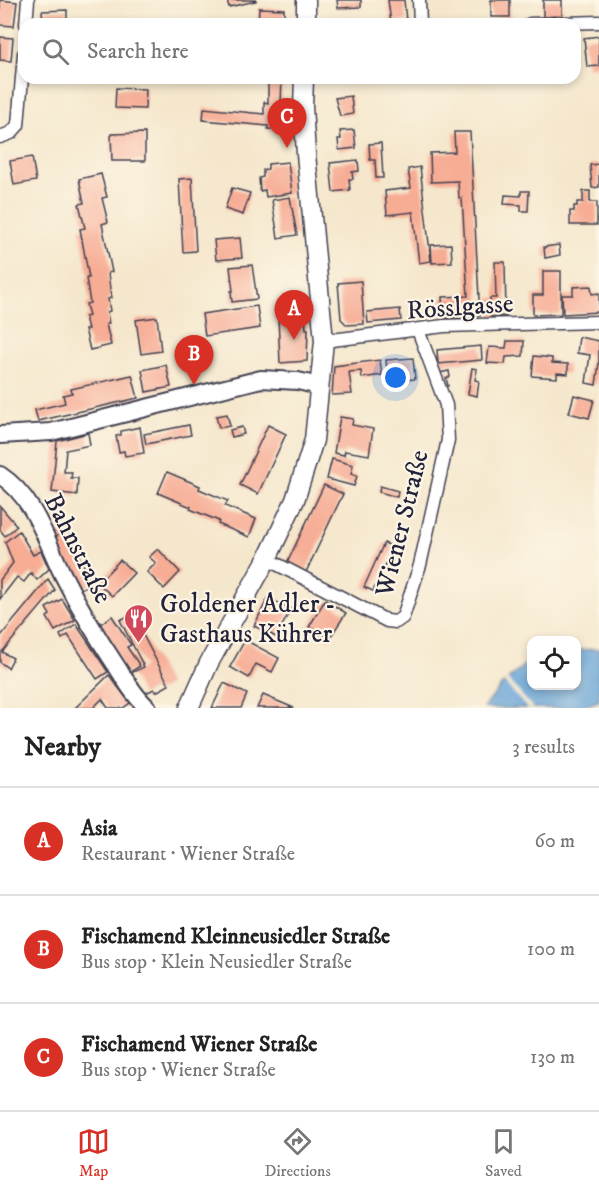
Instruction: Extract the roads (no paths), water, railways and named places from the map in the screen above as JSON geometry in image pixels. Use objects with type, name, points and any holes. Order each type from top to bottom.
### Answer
[{"type":"main road","points":[[306,0],[306,18]]},
{"type":"main road","points":[[189,708],[209,663],[267,559],[295,500],[314,440],[324,341],[306,154],[304,84]]},
{"type":"main road","points":[[0,435],[51,432],[261,379],[298,381],[319,386]]},
{"type":"main road","name":"Bahnstraße","points":[[0,475],[21,493],[33,510],[92,630],[148,708]]},
{"type":"street","points":[[26,18],[28,0]]},
{"type":"street","points":[[419,0],[420,18]]},
{"type":"street","points":[[581,23],[599,22]]},
{"type":"street","points":[[0,137],[11,133],[18,125],[21,84]]},
{"type":"street","name":"Rösslgasse","points":[[324,341],[444,326],[599,322]]},
{"type":"street","name":"Wiener Straße","points":[[267,559],[387,621],[396,622],[403,617],[420,565],[448,440],[446,405],[418,330]]},
{"type":"water","points":[[599,649],[599,701],[579,708],[484,708],[501,686],[527,663],[527,690],[581,690],[581,650]]},
{"type":"place","name":"Fischamend Wiener Straße","points":[[287,148]]},
{"type":"place","name":"Asia","points":[[294,340]]},
{"type":"place","name":"Fischamend Kleinneusiedler Straße","points":[[194,385]]},
{"type":"place","name":"Goldener Adler - Gasthaus Kührer","points":[[139,644]]}]
